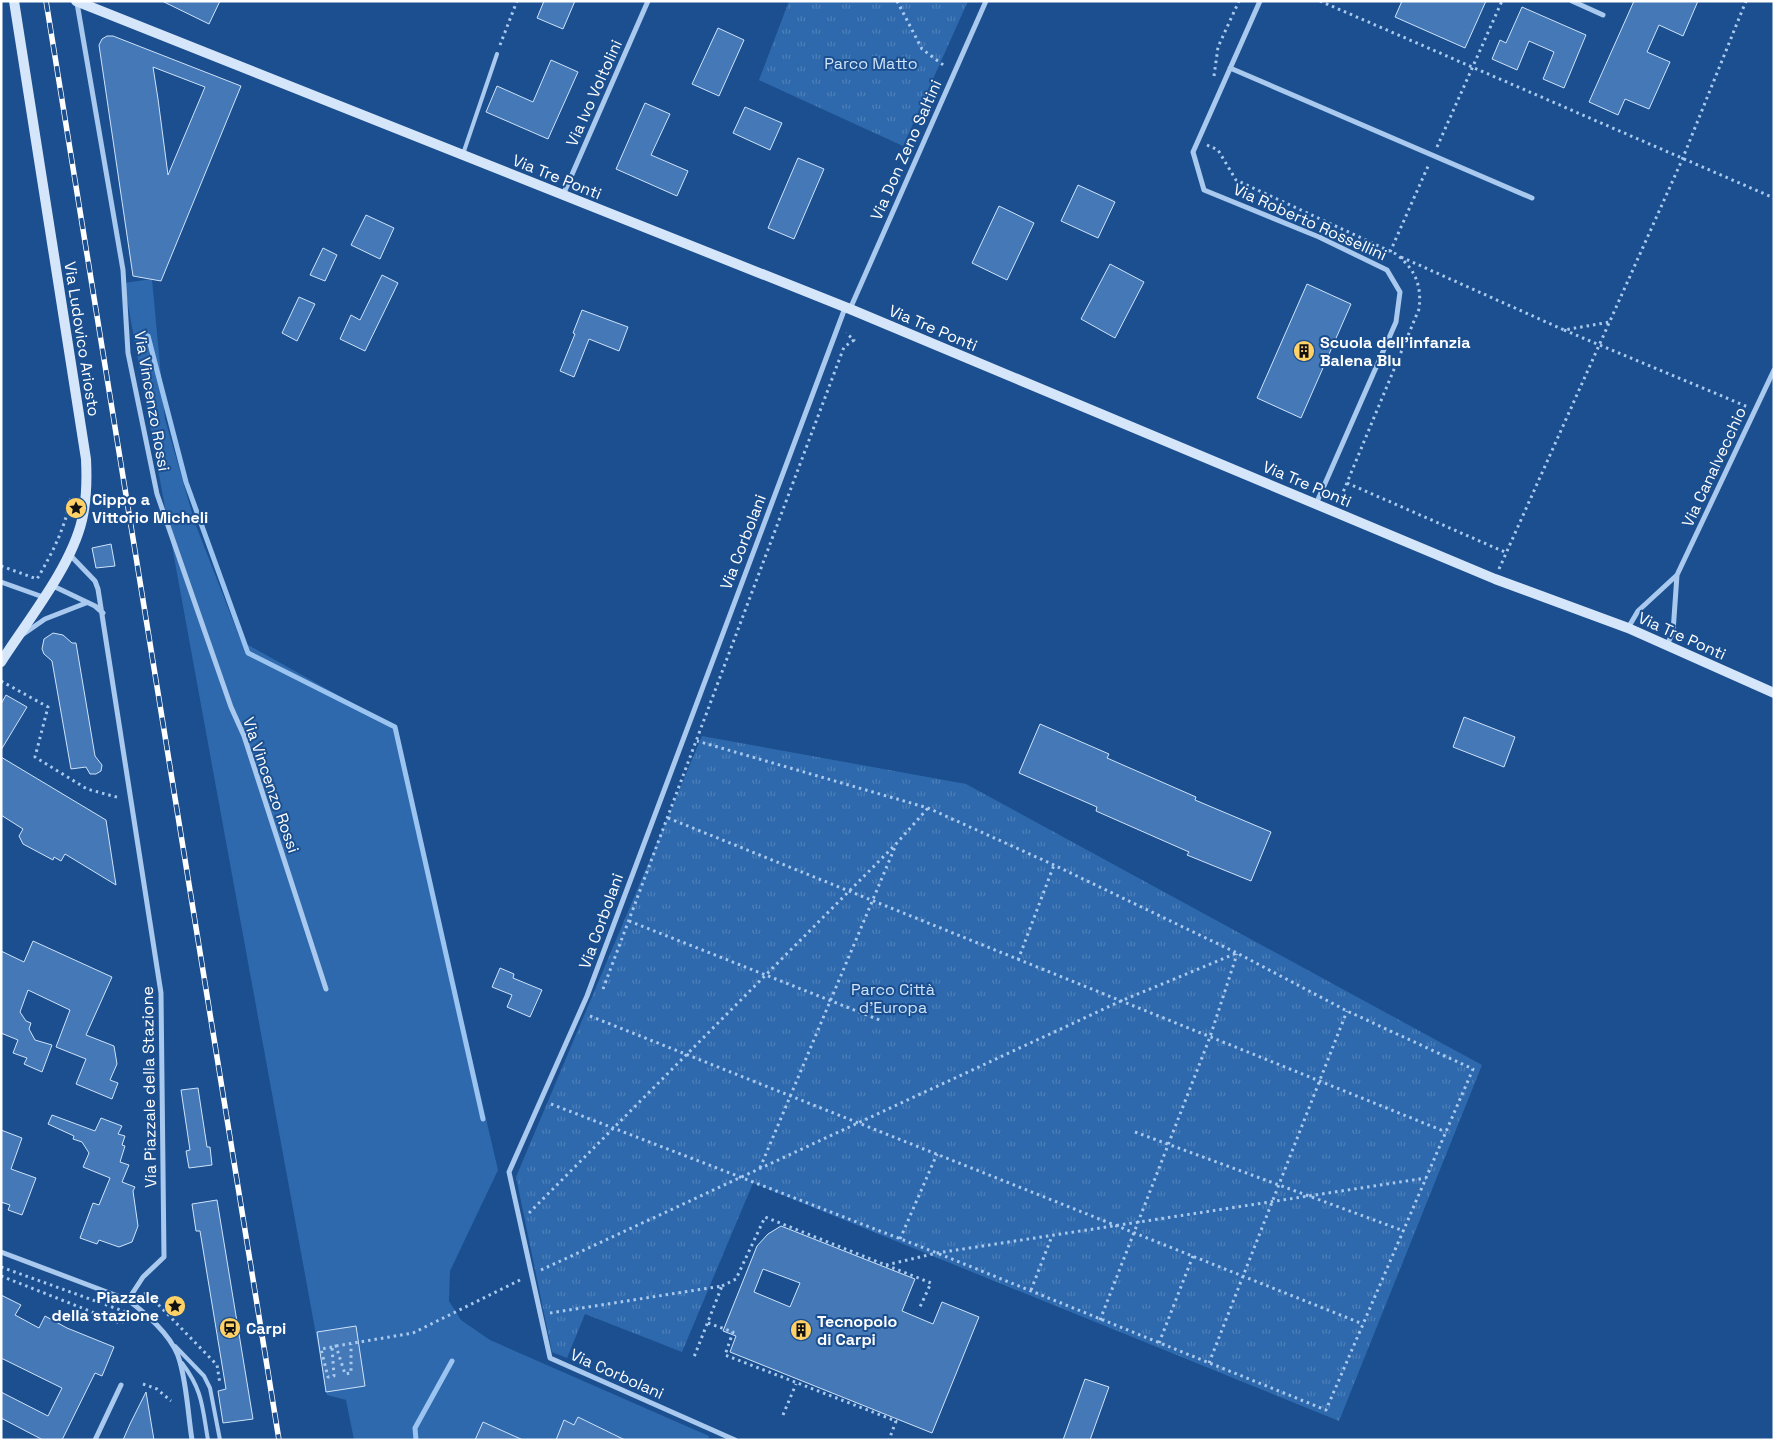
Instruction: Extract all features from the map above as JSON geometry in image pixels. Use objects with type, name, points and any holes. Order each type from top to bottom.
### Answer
[{"type":"street","name":"Via Ludovico Ariosto","points":[[1,662],[70,555],[82,519],[87,488],[86,459],[14,1]]},
{"type":"street","name":"Via Ivo Voltolini","points":[[563,196],[648,1]]},
{"type":"street","name":"Via Don Zeno Saltini","points":[[847,308],[986,1]]},
{"type":"street","name":"Via Roberto Rossellini","points":[[1260,1],[1193,152],[1204,190],[1319,237],[1387,270],[1400,292],[1396,322],[1316,504]]},
{"type":"street","points":[[1572,1],[1603,15]]},
{"type":"street","name":"Via Tre Ponti","points":[[77,2],[847,308],[1495,579],[1628,628],[1774,693]]},
{"type":"street","name":"Via Vincenzo Rossi","points":[[77,2],[122,270],[128,353],[157,494],[231,707],[244,736],[326,990]]},
{"type":"street","points":[[1230,68],[1532,198]]},
{"type":"street","name":"Via Corbolani","points":[[735,1440],[550,1358],[509,1172],[587,996],[847,308]]},
{"type":"street","name":"Via Canalvecchio","points":[[1667,645],[1673,632],[1677,575],[1774,370]]},
{"type":"street","name":"Via Piazzale della Stazione","points":[[70,555],[95,581],[98,589],[133,802],[161,993],[164,1257],[143,1277],[128,1300]]},
{"type":"street","name":"Via Canalvecchio","points":[[1628,628],[1638,611],[1677,575]]},
{"type":"street","points":[[1,582],[43,597]]},
{"type":"street","points":[[51,585],[103,614]]},
{"type":"street","points":[[16,639],[45,619],[86,603]]},
{"type":"street","points":[[1,1252],[128,1300],[144,1312],[170,1341],[180,1361],[192,1440]]},
{"type":"street","points":[[95,1440],[121,1385]]},
{"type":"lane","points":[[462,156],[497,54]]},
{"type":"lane","points":[[170,1341],[204,1376],[210,1388],[220,1440]]},
{"type":"lane","points":[[180,1361],[195,1381],[200,1393],[208,1440]]},
{"type":"path","points":[[497,54],[517,1]]},
{"type":"path","points":[[897,1],[922,49],[954,73]]},
{"type":"path","points":[[1214,82],[1218,47],[1239,1]]},
{"type":"path","points":[[1320,1],[1682,160],[1774,198]]},
{"type":"path","points":[[1473,68],[1502,1]]},
{"type":"path","points":[[1495,579],[1682,160],[1746,1]]},
{"type":"path","points":[[1198,140],[1218,150],[1236,180],[1564,330],[1756,410]]},
{"type":"path","points":[[1335,512],[1419,309],[1421,295],[1418,282],[1406,262],[1396,254]]},
{"type":"path","points":[[1564,330],[1610,322]]},
{"type":"path","points":[[1347,483],[1507,553]]},
{"type":"path","points":[[1,566],[36,579],[55,548],[66,522],[72,494]]},
{"type":"path","points":[[1,681],[48,707],[35,757],[87,789],[133,802]]},
{"type":"path","points":[[551,1104],[1031,1290],[1159,1344],[1209,1362],[1326,1410],[1473,1069],[1347,1011],[1237,953],[1054,865],[928,808],[697,740]]},
{"type":"path","points":[[519,1222],[896,844],[928,808]]},
{"type":"path","points":[[668,818],[1446,1132]]},
{"type":"path","points":[[759,1168],[896,844]]},
{"type":"path","points":[[1018,960],[1054,865]]},
{"type":"path","points":[[630,921],[882,1021]]},
{"type":"path","points":[[334,1347],[334,1376],[328,1377],[321,1350],[334,1347],[413,1333],[531,1275],[1120,1001],[1237,953]]},
{"type":"path","points":[[1100,1320],[1210,1037],[1237,953]]},
{"type":"path","points":[[1209,1362],[1347,1011]]},
{"type":"path","points":[[590,1016],[1363,1324]]},
{"type":"path","points":[[1135,1132],[1314,1196],[1404,1231]]},
{"type":"path","points":[[900,1239],[937,1154]]},
{"type":"path","points":[[886,1265],[937,1253],[1427,1178]]},
{"type":"path","points":[[540,1314],[722,1286],[736,1279],[764,1217],[931,1282],[920,1307]]},
{"type":"path","points":[[1031,1290],[1052,1236]]},
{"type":"path","points":[[1159,1344],[1193,1256]]},
{"type":"path","points":[[1,1266],[121,1312],[144,1312]]},
{"type":"path","points":[[1,1276],[120,1323],[144,1312]]},
{"type":"path","points":[[694,1357],[722,1286]]},
{"type":"path","points":[[128,1300],[147,1293],[216,1365],[222,1390]]},
{"type":"path","points":[[707,1322],[733,1332],[725,1355],[896,1421],[889,1440]]},
{"type":"path","points":[[334,1347],[345,1374],[351,1373],[351,1344]]},
{"type":"path","points":[[143,1384],[157,1389],[171,1401]]},
{"type":"path","points":[[782,1415],[796,1384]]},
{"type":"green space","name":"Parco Matto","points":[[789,1],[968,1],[903,146],[759,80]]},
{"type":"green space","points":[[152,279],[165,419],[195,523],[241,641],[395,727],[498,1170],[450,1271],[449,1301],[461,1320],[490,1340],[709,1436],[708,1440],[354,1440],[346,1400],[327,1395],[124,283]]},
{"type":"green space","name":"Parco Città d'Europa","points":[[702,736],[966,784],[1482,1065],[1339,1421],[753,1183],[682,1352],[585,1314],[567,1358],[552,1352],[516,1177]]},
{"type":"building","points":[[162,1],[220,1],[209,24]]},
{"type":"building","points":[[544,1],[575,1],[563,29],[537,18]]},
{"type":"building","points":[[1402,1],[1486,1],[1465,48],[1395,17]]},
{"type":"building","points":[[1634,1],[1698,1],[1683,36],[1659,25],[1647,52],[1670,62],[1649,109],[1625,99],[1618,115],[1589,102]]},
{"type":"building","points":[[1522,7],[1586,35],[1564,88],[1543,79],[1554,52],[1529,41],[1517,70],[1492,59],[1500,40],[1506,43]]},
{"type":"building","points":[[718,28],[744,40],[719,96],[692,84]]},
{"type":"building","points":[[107,36],[113,36],[241,86],[161,281],[133,276],[99,45],[102,39]],"holes":[[[153,67],[205,87],[168,175]]]},
{"type":"building","points":[[551,60],[578,72],[548,139],[486,112],[497,86],[533,102]]},
{"type":"building","points":[[645,103],[670,114],[651,155],[688,171],[677,196],[616,169]]},
{"type":"building","points":[[745,107],[782,123],[770,150],[733,133]]},
{"type":"building","points":[[798,158],[824,169],[794,239],[768,228]]},
{"type":"building","points":[[1078,185],[1115,202],[1098,238],[1061,221]]},
{"type":"building","points":[[999,206],[1034,223],[1007,280],[972,263]]},
{"type":"building","points":[[366,215],[394,228],[380,259],[351,245]]},
{"type":"building","points":[[323,248],[337,255],[325,281],[310,275]]},
{"type":"building","points":[[1110,264],[1144,282],[1115,338],[1081,319]]},
{"type":"building","points":[[382,275],[398,283],[365,351],[340,339],[351,315],[360,320]]},
{"type":"building","name":"Scuola dell’infanzia Balena Blu","points":[[1307,284],[1351,304],[1301,418],[1257,398]]},
{"type":"building","points":[[299,297],[315,304],[297,341],[282,333]]},
{"type":"building","points":[[582,310],[628,327],[619,351],[589,339],[574,377],[560,371],[575,334],[573,333]]},
{"type":"building","points":[[111,544],[115,566],[96,568],[92,548]]},
{"type":"building","points":[[53,633],[63,635],[72,643],[76,643],[95,756],[102,765],[101,771],[96,774],[90,774],[86,767],[71,769],[52,661],[44,654],[42,649],[44,639]]},
{"type":"building","points":[[6,695],[27,707],[1,750],[1,704]]},
{"type":"building","points":[[1464,717],[1515,737],[1504,767],[1453,747]]},
{"type":"building","points":[[1040,724],[1109,754],[1107,758],[1196,797],[1195,800],[1271,832],[1251,881],[1187,855],[1189,852],[1096,811],[1097,807],[1019,773]]},
{"type":"building","points":[[1,757],[106,820],[116,885],[65,854],[61,861],[54,857],[53,860],[23,844],[19,836],[23,829],[1,815]]},
{"type":"building","points":[[33,941],[112,977],[86,1035],[114,1046],[117,1064],[110,1080],[118,1083],[112,1099],[76,1084],[86,1059],[56,1047],[70,1010],[28,990],[20,1012],[26,1021],[31,1023],[29,1029],[35,1040],[52,1045],[42,1072],[24,1064],[27,1058],[13,1053],[18,1040],[1,1033],[1,951],[24,962]]},
{"type":"building","points":[[500,968],[514,974],[513,978],[542,990],[530,1017],[507,1007],[512,995],[492,987]]},
{"type":"building","points":[[198,1088],[207,1147],[210,1147],[212,1165],[189,1168],[186,1151],[190,1150],[181,1090]]},
{"type":"building","points":[[52,1115],[95,1131],[101,1118],[122,1126],[118,1134],[125,1136],[122,1145],[125,1146],[120,1162],[129,1165],[122,1182],[135,1187],[133,1191],[138,1226],[132,1242],[119,1247],[99,1240],[97,1244],[80,1238],[93,1203],[99,1205],[110,1178],[83,1167],[89,1153],[82,1142],[73,1139],[74,1136],[48,1124]]},
{"type":"building","points":[[1,1130],[22,1138],[11,1169],[36,1178],[22,1215],[8,1210],[10,1205],[1,1202]]},
{"type":"building","points":[[217,1200],[253,1419],[223,1423],[218,1391],[226,1389],[200,1231],[196,1231],[192,1204]]},
{"type":"building","name":"Tecnopolo di Carpi","points":[[781,1226],[915,1279],[902,1311],[933,1324],[942,1302],[979,1317],[932,1433],[730,1352],[736,1336],[723,1331],[757,1246],[768,1234]],"holes":[[[763,1269],[800,1283],[790,1307],[754,1292]]]},
{"type":"building","points":[[1,1295],[21,1305],[15,1315],[39,1328],[45,1316],[67,1328],[114,1347],[102,1376],[95,1373],[62,1440],[43,1440],[1,1418],[1,1392],[48,1416],[62,1388],[1,1358]]},
{"type":"building","points":[[356,1326],[365,1386],[326,1392],[317,1332]]},
{"type":"building","points":[[1085,1379],[1109,1387],[1090,1440],[1063,1440]]},
{"type":"building","points":[[146,1392],[154,1440],[123,1440],[130,1424]]},
{"type":"building","points":[[578,1417],[625,1440],[556,1440],[564,1420],[574,1425]]},
{"type":"building","points":[[483,1422],[523,1440],[475,1440]]},
{"type":"waterway","points":[[148,336],[186,482],[248,653],[395,727],[483,1119]]},
{"type":"waterway","points":[[416,1440],[415,1428],[452,1361]]},
{"type":"railway","points":[[46,1],[279,1440]]},
{"type":"place","name":"Scuola dell’infanzia Balena Blu","points":[[1304,351]]},
{"type":"place","name":"Cippo a Vittorio Micheli","points":[[76,508]]},
{"type":"place","name":"Piazzale della stazione","points":[[175,1306]]},
{"type":"place","name":"Carpi","points":[[230,1328]]},
{"type":"place","name":"Tecnopolo di Carpi","points":[[801,1330]]}]
